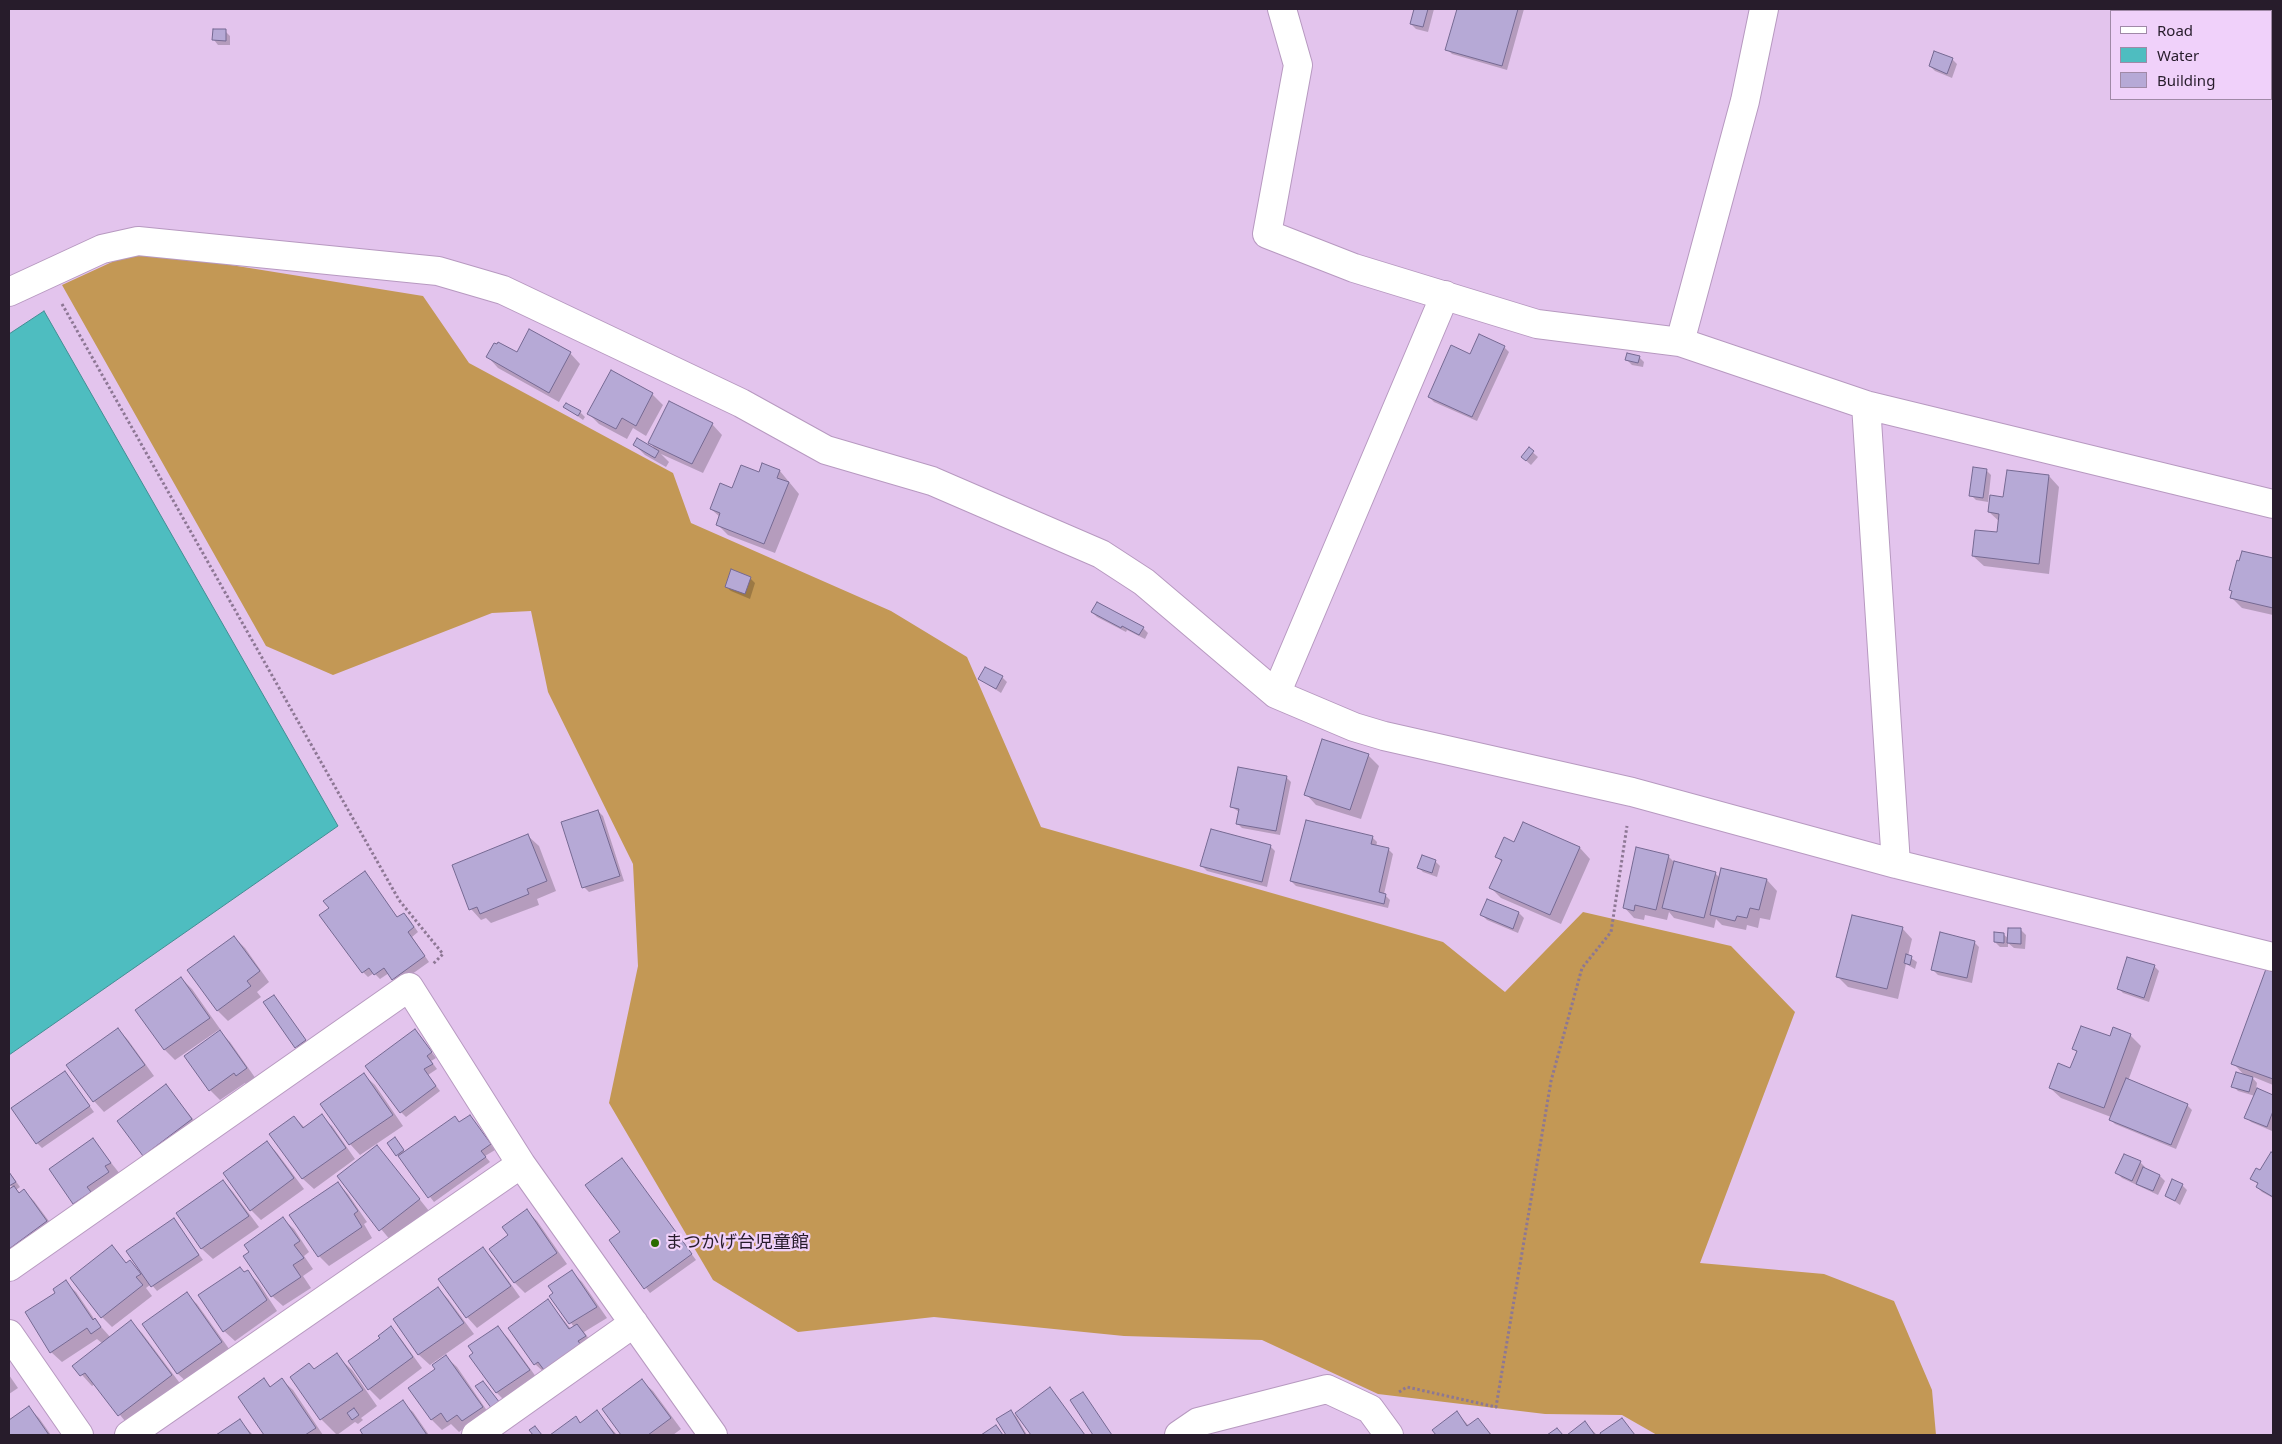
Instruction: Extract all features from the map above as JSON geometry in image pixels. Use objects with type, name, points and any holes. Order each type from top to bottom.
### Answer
[{"type":"street","points":[[1282,9],[1298,65],[1267,234],[1354,268],[1537,324],[1680,342],[1866,405],[2273,504]]},
{"type":"street","points":[[1680,342],[1745,101],[1764,9]]},
{"type":"street","points":[[9,292],[102,249],[138,241],[438,271],[502,290],[741,403],[826,450],[932,481],[1101,554],[1144,582],[1276,694],[1344,723],[1384,736],[1632,792],[1896,864],[2273,957]]},
{"type":"street","points":[[1276,694],[1445,295]]},
{"type":"street","points":[[1866,405],[1896,864]]},
{"type":"street","points":[[9,1267],[409,987],[521,1164],[713,1435]]},
{"type":"street","points":[[129,1435],[521,1164]]},
{"type":"street","points":[[476,1435],[634,1323]]},
{"type":"street","points":[[9,1334],[79,1435]]},
{"type":"street","points":[[1179,1435],[1198,1422],[1327,1390],[1370,1409],[1389,1435]]},
{"type":"path","points":[[67,313],[399,900],[443,954],[409,987]]},
{"type":"path","points":[[1370,1409],[1407,1387],[1496,1407],[1551,1081],[1582,968],[1611,932],[1632,792]]},
{"type":"shaded area","points":[[138,250],[423,296],[469,363],[673,473],[691,523],[891,611],[967,657],[1041,827],[1443,942],[1505,992],[1583,912],[1731,946],[1795,1012],[1700,1263],[1824,1274],[1894,1301],[1932,1390],[1936,1435],[1657,1435],[1622,1415],[1545,1414],[1378,1394],[1262,1340],[1124,1336],[934,1317],[798,1332],[713,1280],[609,1103],[638,966],[633,864],[548,692],[531,611],[492,613],[333,675],[266,646],[62,285]]},
{"type":"water","points":[[44,311],[338,826],[9,1055],[9,334]]},
{"type":"building","points":[[1414,9],[1428,9],[1423,27],[1410,24]]},
{"type":"building","points":[[1457,9],[1518,9],[1502,66],[1445,50]]},
{"type":"building","points":[[213,29],[226,29],[226,41],[212,40]]},
{"type":"building","points":[[1934,51],[1953,58],[1947,74],[1929,66]]},
{"type":"building","points":[[529,329],[571,352],[549,393],[486,357],[494,343],[497,344],[498,342],[517,352]]},
{"type":"building","points":[[1479,334],[1505,346],[1472,417],[1428,397],[1451,345],[1470,354]]},
{"type":"building","points":[[1627,353],[1640,356],[1638,363],[1625,360]]},
{"type":"building","points":[[611,370],[653,393],[636,426],[622,418],[616,429],[587,414]]},
{"type":"building","points":[[669,401],[713,423],[692,464],[648,443]]},
{"type":"building","points":[[566,403],[581,411],[578,416],[563,407]]},
{"type":"building","points":[[637,438],[659,451],[655,458],[633,445]]},
{"type":"building","points":[[1529,447],[1534,451],[1526,461],[1521,457]]},
{"type":"building","points":[[762,463],[780,470],[777,478],[789,482],[764,544],[716,525],[720,513],[710,509],[720,483],[732,488],[741,465],[759,472]]},
{"type":"building","points":[[1973,467],[1987,469],[1983,498],[1969,496]]},
{"type":"building","points":[[2007,470],[2049,475],[2039,564],[1972,556],[1975,530],[1997,532],[1999,514],[1988,512],[1990,495],[2003,497]]},
{"type":"building","points":[[2242,551],[2273,558],[2273,608],[2230,598],[2232,591],[2229,590],[2237,560],[2239,561]]},
{"type":"building","points":[[731,569],[751,577],[745,594],[725,587]]},
{"type":"building","points":[[1097,602],[1144,627],[1139,635],[1091,612]]},
{"type":"building","points":[[985,667],[1003,676],[996,689],[978,679]]},
{"type":"building","points":[[1322,739],[1369,754],[1350,810],[1304,795]]},
{"type":"building","points":[[1238,767],[1287,776],[1276,831],[1236,824],[1239,809],[1230,807]]},
{"type":"building","points":[[598,810],[620,876],[582,888],[561,822]]},
{"type":"building","points":[[1306,820],[1373,836],[1371,844],[1389,848],[1379,892],[1386,894],[1384,904],[1290,881]]},
{"type":"building","points":[[1523,822],[1580,847],[1550,915],[1489,888],[1502,860],[1495,857],[1504,837],[1514,842]]},
{"type":"building","points":[[1211,829],[1271,845],[1262,882],[1200,866]]},
{"type":"building","points":[[528,834],[547,881],[527,889],[529,894],[480,914],[477,907],[469,910],[452,865]]},
{"type":"building","points":[[1636,847],[1669,855],[1656,910],[1635,905],[1634,911],[1623,908]]},
{"type":"building","points":[[1422,855],[1436,860],[1432,873],[1417,868]]},
{"type":"building","points":[[1674,861],[1716,872],[1704,918],[1662,908]]},
{"type":"building","points":[[1721,868],[1767,879],[1759,910],[1750,908],[1747,918],[1737,916],[1735,921],[1710,915]]},
{"type":"building","points":[[365,871],[397,917],[404,913],[414,927],[408,932],[425,956],[392,980],[384,968],[374,975],[369,968],[362,973],[319,915],[329,908],[323,901]]},
{"type":"building","points":[[1487,899],[1519,912],[1513,929],[1480,915]]},
{"type":"building","points":[[1852,915],[1903,927],[1887,989],[1836,977]]},
{"type":"building","points":[[2008,928],[2021,928],[2021,944],[2007,943]]},
{"type":"building","points":[[1940,932],[1975,941],[1967,978],[1931,970]]},
{"type":"building","points":[[1994,932],[2004,933],[2004,943],[1994,942]]},
{"type":"building","points":[[234,936],[260,971],[247,981],[251,986],[217,1011],[187,970]]},
{"type":"building","points":[[1906,954],[1912,956],[1910,965],[1904,963]]},
{"type":"building","points":[[2127,957],[2155,965],[2144,998],[2117,989]]},
{"type":"building","points":[[2266,969],[2273,972],[2273,1079],[2231,1064]]},
{"type":"building","points":[[181,977],[210,1018],[164,1050],[135,1010]]},
{"type":"building","points":[[274,995],[306,1040],[295,1048],[263,1002]]},
{"type":"building","points":[[2081,1026],[2110,1036],[2113,1027],[2131,1034],[2104,1108],[2049,1088],[2058,1063],[2070,1068],[2077,1051],[2072,1049]]},
{"type":"building","points":[[118,1028],[145,1065],[93,1102],[66,1065]]},
{"type":"building","points":[[415,1029],[432,1052],[427,1056],[433,1064],[424,1069],[436,1086],[400,1113],[365,1066]]},
{"type":"building","points":[[220,1030],[247,1068],[236,1076],[234,1073],[209,1091],[184,1056]]},
{"type":"building","points":[[65,1071],[90,1106],[36,1144],[11,1108]]},
{"type":"building","points":[[2236,1072],[2253,1077],[2249,1092],[2231,1087]]},
{"type":"building","points":[[364,1073],[393,1115],[349,1145],[320,1104]]},
{"type":"building","points":[[2126,1078],[2188,1104],[2171,1145],[2109,1120]]},
{"type":"building","points":[[166,1084],[192,1119],[143,1156],[117,1121]]},
{"type":"building","points":[[2257,1088],[2273,1095],[2273,1111],[2267,1127],[2244,1118]]},
{"type":"building","points":[[322,1114],[346,1148],[302,1179],[269,1134],[294,1116],[303,1128]]},
{"type":"building","points":[[470,1115],[491,1144],[481,1151],[486,1157],[428,1198],[398,1156],[455,1116],[459,1122]]},
{"type":"building","points":[[395,1137],[404,1150],[396,1156],[387,1143]]},
{"type":"building","points":[[93,1138],[111,1163],[105,1166],[109,1172],[87,1187],[91,1192],[73,1204],[49,1169]]},
{"type":"building","points":[[267,1141],[294,1178],[250,1211],[223,1173]]},
{"type":"building","points":[[377,1145],[420,1199],[379,1231],[337,1176]]},
{"type":"building","points":[[2271,1152],[2273,1153],[2273,1197],[2256,1187],[2258,1183],[2250,1179],[2256,1168],[2260,1170]]},
{"type":"building","points":[[2124,1154],[2141,1161],[2132,1181],[2115,1173]]},
{"type":"building","name":"まつかげ台児童館","points":[[622,1158],[692,1254],[644,1289],[609,1240],[620,1232],[585,1185]]},
{"type":"building","points":[[2143,1167],[2160,1175],[2153,1191],[2136,1184]]},
{"type":"building","points":[[9,1172],[16,1182],[9,1186]]},
{"type":"building","points":[[2172,1179],[2183,1184],[2175,1201],[2165,1196]]},
{"type":"building","points":[[223,1180],[249,1216],[201,1249],[176,1213]]},
{"type":"building","points":[[338,1182],[358,1211],[354,1214],[362,1227],[318,1257],[289,1215]]},
{"type":"building","points":[[14,1186],[19,1193],[24,1189],[47,1221],[9,1249],[9,1189]]},
{"type":"building","points":[[527,1209],[557,1253],[514,1283],[489,1249],[508,1235],[502,1227]]},
{"type":"building","points":[[283,1217],[300,1241],[294,1245],[304,1258],[293,1265],[301,1277],[271,1297],[243,1256],[249,1252],[244,1245]]},
{"type":"building","points":[[174,1218],[199,1255],[151,1287],[126,1251]]},
{"type":"building","points":[[112,1245],[126,1263],[130,1260],[141,1274],[136,1277],[143,1285],[101,1318],[70,1278]]},
{"type":"building","points":[[483,1247],[511,1286],[466,1318],[438,1279]]},
{"type":"building","points":[[240,1267],[244,1272],[248,1270],[267,1300],[223,1332],[198,1295]]},
{"type":"building","points":[[572,1270],[597,1307],[569,1324],[549,1296],[553,1293],[548,1286]]},
{"type":"building","points":[[66,1280],[93,1320],[95,1318],[101,1327],[91,1334],[87,1328],[50,1353],[25,1312],[55,1293],[53,1289]]},
{"type":"building","points":[[438,1287],[464,1323],[418,1355],[393,1319]]},
{"type":"building","points":[[187,1292],[222,1342],[177,1374],[142,1324]]},
{"type":"building","points":[[548,1299],[569,1329],[577,1324],[586,1336],[578,1341],[581,1345],[544,1370],[538,1362],[534,1365],[508,1328]]},
{"type":"building","points":[[131,1320],[172,1375],[118,1416],[85,1373],[80,1376],[72,1366]]},
{"type":"building","points":[[391,1326],[413,1357],[368,1390],[348,1361],[380,1338],[378,1336]]},
{"type":"building","points":[[498,1326],[530,1370],[496,1393],[469,1356],[473,1353],[468,1346]]},
{"type":"building","points":[[337,1353],[363,1390],[320,1420],[290,1377],[309,1363],[314,1369]]},
{"type":"building","points":[[446,1355],[483,1407],[462,1421],[457,1415],[447,1422],[441,1413],[431,1420],[408,1388],[435,1369],[432,1365]]},
{"type":"building","points":[[264,1378],[270,1387],[282,1378],[316,1428],[305,1435],[264,1435],[238,1397]]},
{"type":"building","points":[[642,1379],[671,1418],[648,1435],[621,1435],[602,1409]]},
{"type":"building","points":[[483,1381],[500,1403],[492,1409],[475,1386]]},
{"type":"building","points":[[1050,1387],[1085,1435],[1031,1435],[1015,1413]]},
{"type":"building","points":[[1083,1392],[1112,1435],[1093,1435],[1070,1400]]},
{"type":"building","points":[[403,1400],[427,1435],[363,1435],[360,1430]]},
{"type":"building","points":[[29,1406],[49,1435],[9,1435],[9,1420]]},
{"type":"building","points":[[354,1408],[359,1415],[352,1420],[347,1413]]},
{"type":"building","points":[[597,1410],[615,1435],[550,1435],[576,1416],[580,1423]]},
{"type":"building","points":[[1011,1410],[1024,1435],[1006,1435],[996,1419]]},
{"type":"building","points":[[1457,1411],[1467,1426],[1478,1418],[1491,1435],[1436,1435],[1432,1430]]},
{"type":"building","points":[[1622,1418],[1635,1435],[1601,1435],[1600,1433]]},
{"type":"building","points":[[240,1419],[251,1435],[216,1435]]},
{"type":"building","points":[[1585,1421],[1595,1435],[1567,1435]]},
{"type":"building","points":[[996,1425],[1003,1435],[981,1435]]},
{"type":"building","points":[[535,1426],[542,1435],[533,1435],[529,1430]]},
{"type":"building","points":[[1557,1428],[1563,1435],[1547,1435]]},
{"type":"place","name":"まつかげ台児童館","points":[[655,1243]]}]
